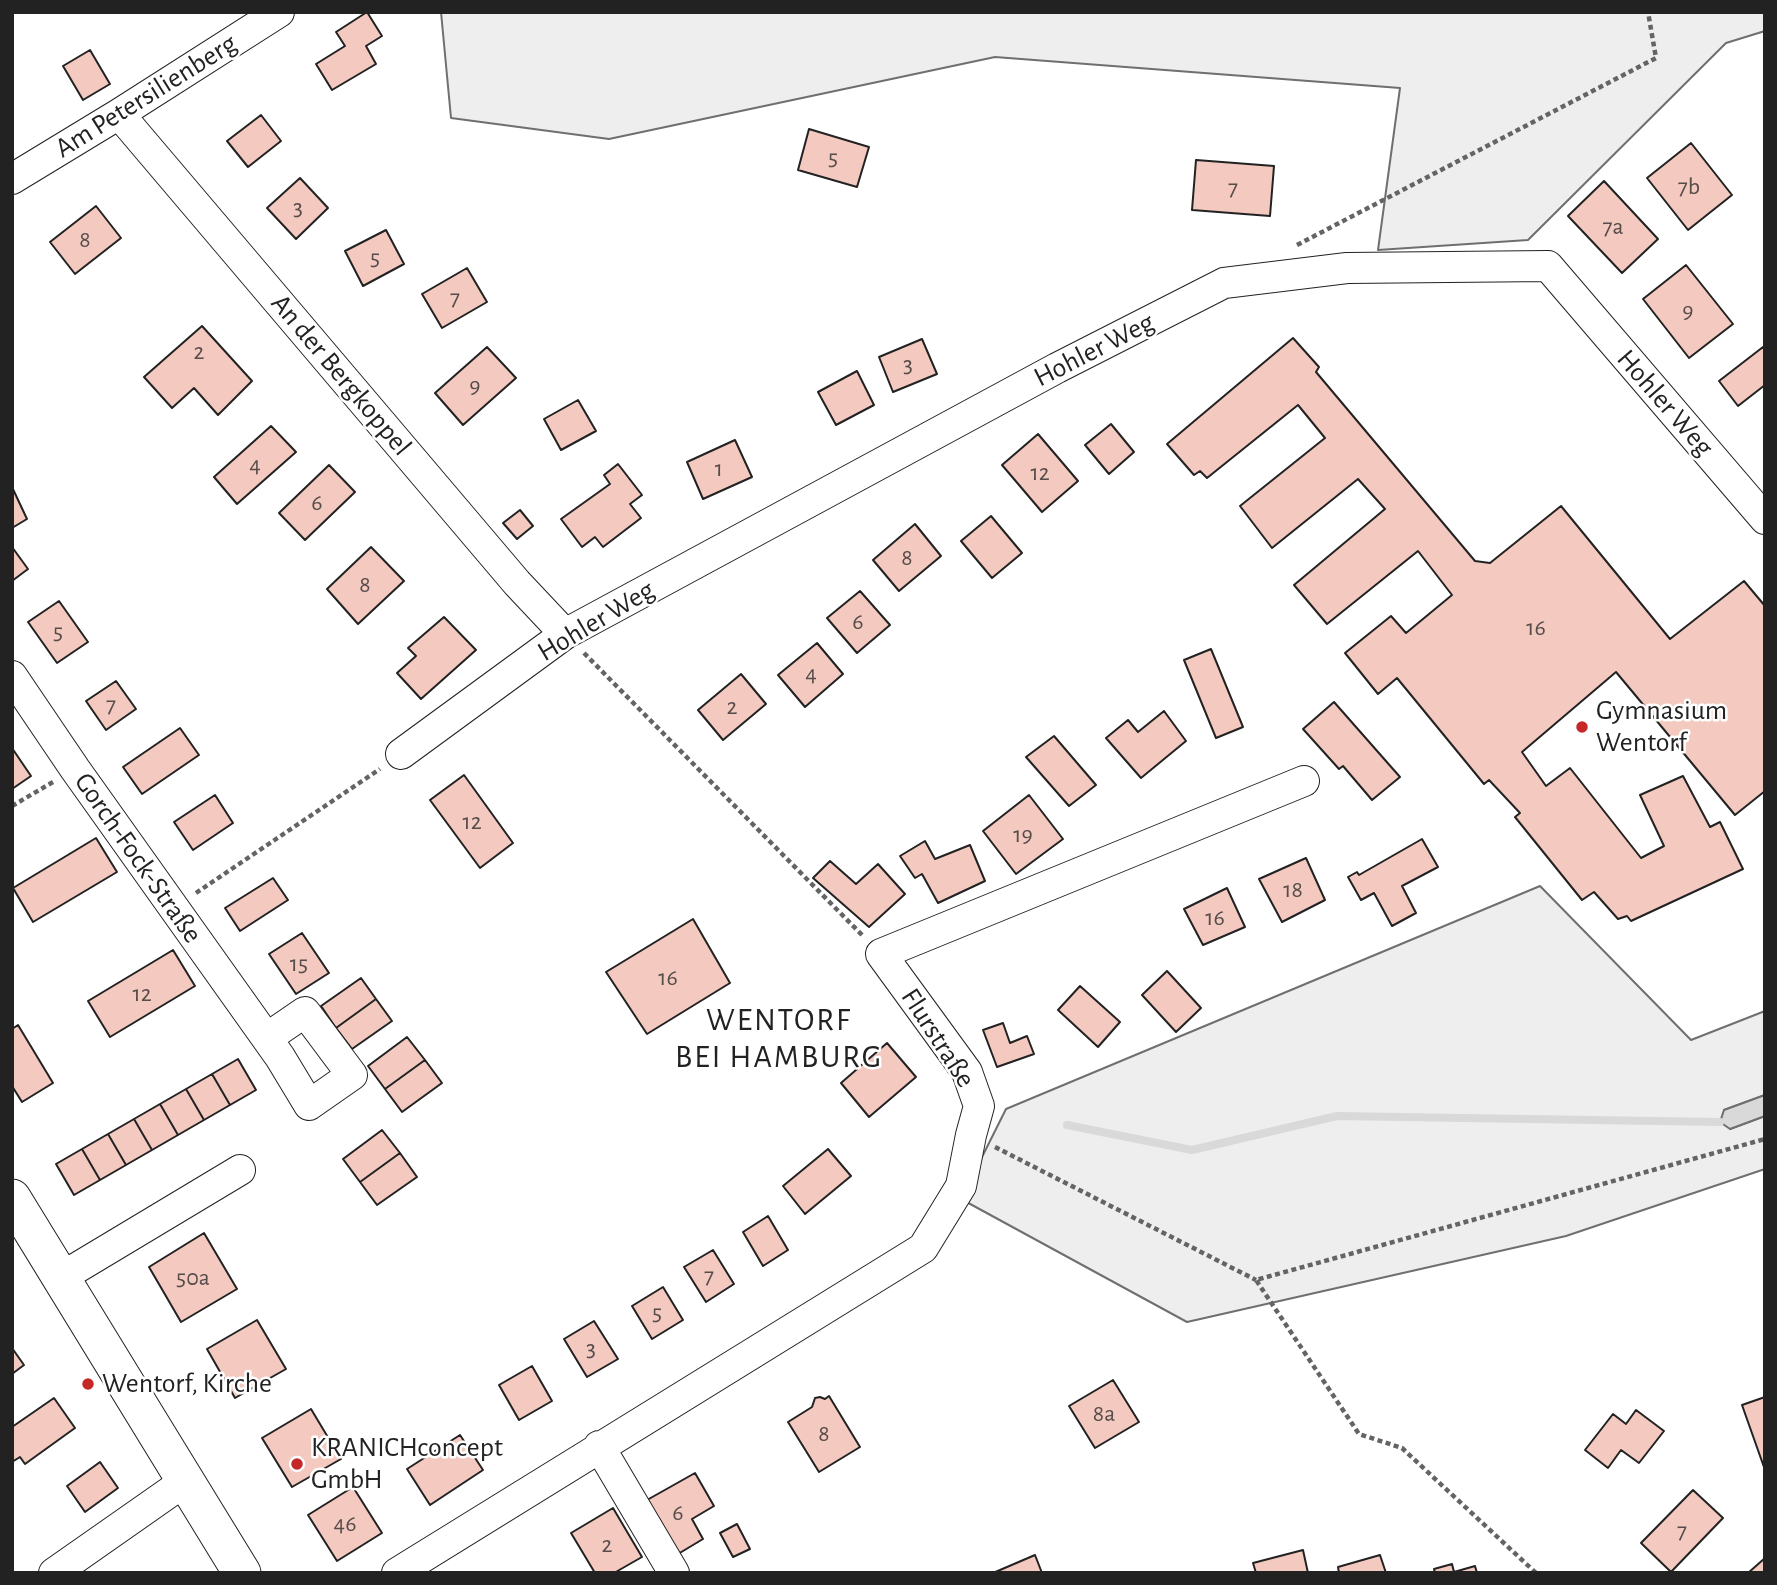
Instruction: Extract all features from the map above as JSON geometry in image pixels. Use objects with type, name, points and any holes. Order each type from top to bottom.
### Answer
[{"type":"main road","points":[[12,1198],[242,1573]]},
{"type":"street","name":"Am Petersilienberg","points":[[12,179],[279,12]]},
{"type":"street","name":"An der Bergkoppel","points":[[119,114],[517,583],[565,634]]},
{"type":"street","name":"Hohler Weg","points":[[401,754],[565,634],[1057,369],[1224,283],[1347,268],[1548,266],[1765,519]]},
{"type":"street","name":"Gorch-Fock-Straße","points":[[12,676],[267,1038]]},
{"type":"street","name":"Flurstraße","points":[[397,1573],[923,1248],[961,1186],[979,1106],[967,1072],[881,954],[1304,781]]},
{"type":"street","points":[[60,1278],[240,1170]]},
{"type":"street","points":[[599,1446],[674,1573]]},
{"type":"street","points":[[54,1573],[184,1482]]},
{"type":"path","points":[[1286,251],[1656,58],[1648,12]]},
{"type":"path","points":[[565,634],[881,954]]},
{"type":"path","points":[[173,908],[401,754]]},
{"type":"path","points":[[12,806],[75,769]]},
{"type":"path","points":[[971,1135],[1256,1280],[1359,1434],[1402,1448],[1536,1573]]},
{"type":"path","points":[[1256,1280],[1765,1139]]},
{"type":"shaded area","points":[[441,12],[1765,12],[1765,31],[1726,43],[1528,240],[1378,250],[1400,88],[995,57],[609,139],[451,118]]},
{"type":"shaded area","points":[[1540,886],[1691,1040],[1765,1011],[1765,1095],[1724,1110],[1730,1129],[1765,1116],[1765,1169],[1566,1236],[1187,1322],[961,1199],[1006,1109]]},
{"type":"shaded area","points":[[1765,1095],[1765,1116],[1730,1129],[1720,1122],[1724,1110]]},
{"type":"building","points":[[367,12],[382,36],[366,46],[376,64],[332,90],[316,64],[345,46],[336,32]]},
{"type":"building","points":[[90,50],[110,84],[83,100],[63,66]]},
{"type":"building","points":[[261,115],[281,141],[248,167],[227,141]]},
{"type":"building","points":[[809,129],[869,147],[857,187],[798,170]]},
{"type":"building","points":[[1691,143],[1732,195],[1688,230],[1647,178]]},
{"type":"building","points":[[1196,160],[1274,166],[1270,216],[1192,210]]},
{"type":"building","points":[[300,178],[328,208],[296,239],[267,208]]},
{"type":"building","points":[[1604,181],[1658,239],[1622,273],[1568,216]]},
{"type":"building","points":[[96,206],[121,238],[75,274],[50,242]]},
{"type":"building","points":[[386,230],[404,264],[363,286],[345,251]]},
{"type":"building","points":[[1686,265],[1733,324],[1689,358],[1643,299]]},
{"type":"building","points":[[467,268],[487,302],[442,328],[422,294]]},
{"type":"building","points":[[202,326],[252,381],[218,415],[194,388],[172,408],[144,377]]},
{"type":"building","name":"Gymnasium Wentorf","points":[[1293,338],[1319,367],[1316,372],[1475,561],[1490,563],[1561,506],[1670,639],[1744,581],[1765,606],[1765,791],[1735,815],[1616,672],[1522,752],[1546,786],[1570,768],[1641,858],[1664,846],[1640,795],[1683,776],[1710,827],[1720,822],[1743,869],[1631,921],[1627,916],[1618,919],[1594,892],[1582,900],[1515,817],[1520,813],[1489,780],[1484,784],[1397,678],[1378,694],[1345,653],[1391,616],[1406,633],[1452,595],[1418,551],[1327,624],[1294,585],[1385,509],[1358,479],[1272,548],[1240,506],[1325,438],[1298,405],[1207,478],[1200,471],[1194,475],[1167,444]]},
{"type":"building","points":[[922,339],[937,374],[893,392],[879,357]]},
{"type":"building","points":[[487,347],[516,378],[463,425],[435,393]]},
{"type":"building","points":[[1763,347],[1765,385],[1738,406],[1719,381]]},
{"type":"building","points":[[857,371],[874,405],[836,425],[818,392]]},
{"type":"building","points":[[578,400],[596,431],[561,450],[544,419]]},
{"type":"building","points":[[1111,424],[1134,452],[1109,474],[1085,445]]},
{"type":"building","points":[[271,426],[296,452],[237,504],[214,477]]},
{"type":"building","points":[[1038,434],[1078,481],[1042,512],[1002,465]]},
{"type":"building","points":[[735,440],[752,477],[703,499],[687,462]]},
{"type":"building","points":[[618,464],[642,495],[630,504],[641,518],[603,547],[595,537],[582,547],[561,519],[610,484],[604,475]]},
{"type":"building","points":[[329,465],[355,492],[305,540],[279,513]]},
{"type":"building","points":[[12,487],[27,519],[12,528]]},
{"type":"building","points":[[520,510],[533,526],[517,539],[503,523]]},
{"type":"building","points":[[991,516],[1022,553],[992,578],[961,541]]},
{"type":"building","points":[[915,524],[941,556],[899,591],[873,560]]},
{"type":"building","points":[[12,547],[28,569],[12,581]]},
{"type":"building","points":[[371,547],[404,581],[358,624],[327,589]]},
{"type":"building","points":[[860,591],[890,625],[857,653],[827,618]]},
{"type":"building","points":[[59,601],[88,642],[57,663],[28,622]]},
{"type":"building","points":[[444,617],[476,650],[421,699],[397,673],[416,656],[408,648]]},
{"type":"building","points":[[817,643],[843,674],[805,707],[778,675]]},
{"type":"building","points":[[1211,649],[1243,727],[1216,738],[1184,660]]},
{"type":"building","points":[[741,674],[766,704],[723,740],[698,710]]},
{"type":"building","points":[[116,681],[136,709],[106,730],[86,701]]},
{"type":"building","points":[[1334,702],[1400,777],[1372,800],[1343,766],[1339,769],[1303,729]]},
{"type":"building","points":[[1164,711],[1186,741],[1141,778],[1106,738],[1128,720],[1138,732]]},
{"type":"building","points":[[180,728],[199,755],[142,794],[123,767]]},
{"type":"building","points":[[1054,736],[1096,785],[1069,806],[1026,757]]},
{"type":"building","points":[[12,748],[31,776],[12,789]]},
{"type":"building","points":[[464,775],[513,843],[480,868],[430,800]]},
{"type":"building","points":[[215,795],[233,823],[193,850],[174,822]]},
{"type":"building","points":[[1029,795],[1063,839],[1016,874],[983,831]]},
{"type":"building","points":[[96,838],[117,872],[33,922],[13,888]]},
{"type":"building","points":[[1422,839],[1438,867],[1402,886],[1416,913],[1392,926],[1374,893],[1361,900],[1348,877],[1357,872],[1359,875]]},
{"type":"building","points":[[925,841],[935,859],[970,845],[985,881],[938,903],[922,874],[915,878],[900,856]]},
{"type":"building","points":[[1306,858],[1325,900],[1282,922],[1259,879]]},
{"type":"building","points":[[830,861],[856,884],[878,864],[905,894],[869,927],[813,878]]},
{"type":"building","points":[[273,878],[288,900],[240,931],[225,908]]},
{"type":"building","points":[[1227,888],[1245,927],[1203,945],[1184,909]]},
{"type":"building","points":[[693,919],[730,983],[647,1034],[606,972]]},
{"type":"building","points":[[302,933],[329,973],[296,994],[269,954]]},
{"type":"building","points":[[173,950],[195,986],[110,1037],[88,1001]]},
{"type":"building","points":[[1167,971],[1201,1008],[1176,1032],[1142,995]]},
{"type":"building","points":[[361,978],[376,999],[336,1028],[321,1006]]},
{"type":"building","points":[[1080,986],[1120,1022],[1098,1047],[1058,1010]]},
{"type":"building","points":[[376,999],[392,1021],[352,1049],[336,1028]]},
{"type":"building","points":[[1003,1023],[1010,1043],[1027,1036],[1034,1054],[997,1067],[983,1030]]},
{"type":"building","points":[[18,1025],[53,1083],[22,1102],[12,1086],[12,1029]]},
{"type":"building","points":[[407,1037],[425,1060],[385,1089],[368,1066]]},
{"type":"building","points":[[887,1043],[916,1077],[869,1117],[841,1083]]},
{"type":"building","points":[[238,1059],[256,1090],[230,1105],[212,1074]]},
{"type":"building","points":[[425,1060],[442,1083],[402,1112],[385,1089]]},
{"type":"building","points":[[212,1074],[230,1105],[204,1120],[186,1089]]},
{"type":"building","points":[[186,1089],[204,1120],[178,1135],[160,1104]]},
{"type":"building","points":[[160,1104],[178,1135],[152,1150],[134,1119]]},
{"type":"building","points":[[134,1119],[152,1150],[126,1165],[108,1134]]},
{"type":"building","points":[[382,1130],[400,1153],[360,1182],[343,1159]]},
{"type":"building","points":[[108,1134],[126,1165],[100,1180],[82,1149]]},
{"type":"building","points":[[82,1149],[100,1180],[74,1195],[56,1164]]},
{"type":"building","points":[[828,1149],[851,1176],[805,1214],[783,1186]]},
{"type":"building","points":[[400,1153],[417,1177],[377,1205],[360,1182]]},
{"type":"building","points":[[768,1216],[788,1250],[763,1266],[743,1232]]},
{"type":"building","points":[[204,1233],[237,1289],[181,1322],[149,1267]]},
{"type":"building","points":[[713,1250],[734,1284],[706,1302],[684,1267]]},
{"type":"building","points":[[663,1287],[683,1320],[652,1339],[632,1306]]},
{"type":"building","points":[[257,1320],[286,1369],[235,1398],[207,1349]]},
{"type":"building","points":[[594,1321],[618,1359],[587,1377],[564,1339]]},
{"type":"building","points":[[12,1348],[24,1365],[12,1374]]},
{"type":"building","points":[[532,1366],[552,1401],[519,1420],[499,1385]]},
{"type":"building","points":[[1113,1380],[1139,1422],[1095,1448],[1069,1406]]},
{"type":"building","points":[[829,1396],[860,1447],[819,1472],[788,1422],[812,1407],[815,1398],[825,1399]]},
{"type":"building","points":[[1765,1397],[1765,1470],[1742,1405]]},
{"type":"building","points":[[54,1398],[75,1428],[25,1464],[20,1457],[12,1462],[12,1427]]},
{"type":"building","points":[[311,1409],[341,1459],[292,1487],[262,1438]]},
{"type":"building","points":[[1636,1410],[1664,1431],[1639,1463],[1621,1450],[1608,1468],[1585,1450],[1613,1414],[1626,1424]]},
{"type":"building","points":[[460,1435],[483,1470],[430,1505],[407,1469]]},
{"type":"building","points":[[100,1462],[118,1488],[85,1512],[67,1486]]},
{"type":"building","points":[[695,1473],[714,1506],[692,1519],[703,1539],[678,1554],[647,1500]]},
{"type":"building","points":[[353,1487],[382,1533],[337,1561],[308,1515]]},
{"type":"building","points":[[1693,1490],[1723,1518],[1671,1572],[1641,1543]]},
{"type":"building","points":[[613,1508],[642,1557],[614,1573],[595,1573],[571,1533]]},
{"type":"building","points":[[737,1524],[750,1549],[733,1557],[720,1533]]},
{"type":"building","points":[[1303,1550],[1308,1573],[1256,1573],[1253,1563]]},
{"type":"building","points":[[1035,1555],[1042,1573],[993,1573]]},
{"type":"building","points":[[1380,1555],[1386,1573],[1339,1573],[1338,1567]]},
{"type":"building","points":[[1765,1558],[1765,1573],[1748,1573]]},
{"type":"building","points":[[1452,1564],[1454,1572],[1475,1566],[1477,1573],[1435,1573],[1434,1569]]},
{"type":"waterway","points":[[1067,1125],[1192,1150],[1337,1116],[1720,1122]]},
{"type":"place","name":"Gymnasium Wentorf","points":[[1582,727]]},
{"type":"place","name":"Wentorf, Kirche","points":[[88,1384]]},
{"type":"place","name":"KRANICHconcept GmbH","points":[[297,1464]]},
{"type":"district","name":"WENTORF BEI HAMBURG","points":[[779,1038]]}]
